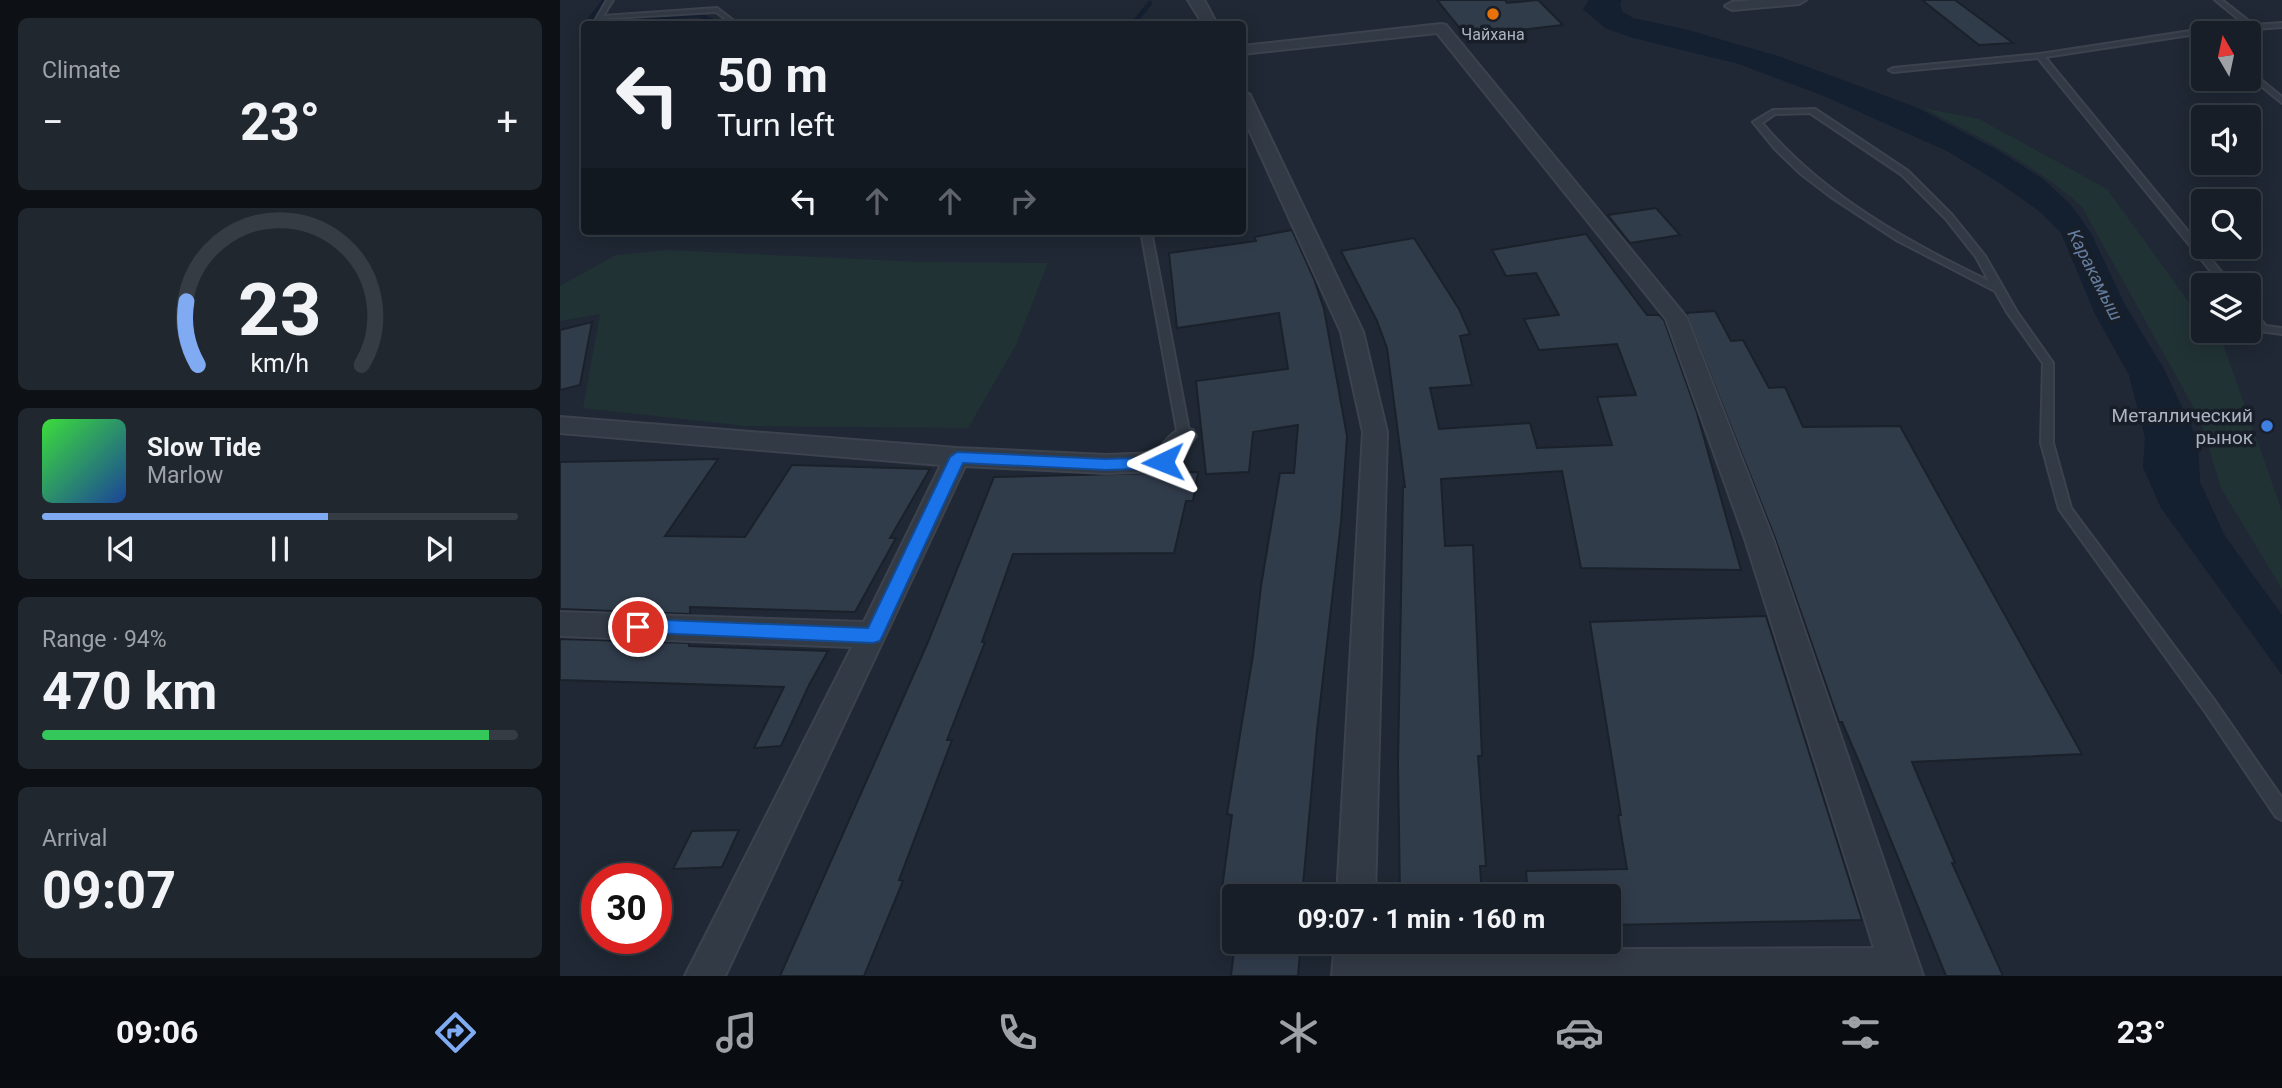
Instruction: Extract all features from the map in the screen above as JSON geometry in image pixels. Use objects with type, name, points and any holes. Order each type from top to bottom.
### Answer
[{"type":"street","points":[[1195,0],[1199,2],[1208,21]]},
{"type":"street","points":[[1732,6],[1799,0]]},
{"type":"street","points":[[1246,50],[1441,28],[1676,318],[1759,539],[1901,971],[1353,963]]},
{"type":"street","points":[[1246,104],[1352,332],[1375,432],[1356,884]]},
{"type":"street","points":[[560,425],[957,457],[1106,464],[1163,462],[1184,436]]},
{"type":"street","points":[[705,976],[873,635],[957,457]]},
{"type":"street","points":[[560,624],[873,635]]},
{"type":"lane","points":[[610,0],[598,18],[717,10],[731,21]]},
{"type":"lane","points":[[2218,0],[2245,21]]},
{"type":"lane","points":[[2261,26],[2282,25]]},
{"type":"lane","points":[[1893,70],[2040,56],[2191,34]]},
{"type":"lane","points":[[2040,56],[2217,273]]},
{"type":"lane","points":[[2261,83],[2282,101]]},
{"type":"lane","points":[[1999,289],[1957,270],[1826,190],[1773,145],[1757,122],[1773,112],[1812,111],[1905,173],[1949,217],[1980,256],[2048,363],[2047,443],[2065,509],[2209,705],[2282,812]]},
{"type":"lane","points":[[1147,235],[1184,436]]},
{"type":"lane","points":[[2261,327],[2282,331]]},
{"type":"shaded area","points":[[1923,108],[1979,119],[2107,189],[2191,305],[2191,343],[2223,343],[2282,511],[2282,589],[2221,488],[2200,419],[2082,207],[2045,177],[1986,141]]},
{"type":"shaded area","points":[[668,250],[921,262],[1048,263],[1016,345],[968,428],[746,426],[583,408],[600,314],[560,321],[560,286],[616,255]]},
{"type":"water","name":"Каракамыш","points":[[1589,0],[1622,0],[1620,5],[1623,12],[1633,18],[1688,30],[1778,56],[1918,108],[1999,151],[2043,179],[2071,205],[2091,233],[2125,305],[2164,369],[2198,441],[2200,482],[2225,536],[2282,615],[2282,675],[2161,508],[2143,467],[2145,438],[2129,375],[2095,314],[2061,233],[2039,211],[1949,152],[1824,96],[1739,64],[1630,37],[1605,28],[1583,9]]},
{"type":"building","points":[[1437,0],[1505,0],[1507,3],[1538,0],[1563,25],[1466,36]]},
{"type":"building","points":[[1922,0],[1955,0],[2013,43],[1979,45]]},
{"type":"building","points":[[1656,208],[1680,235],[1630,243],[1608,215]]},
{"type":"building","points":[[1292,230],[1324,309],[1347,436],[1341,522],[1317,730],[1303,884],[1223,884],[1232,815],[1227,814],[1253,655],[1261,586],[1280,473],[1294,473],[1298,425],[1253,432],[1249,472],[1206,474],[1196,381],[1288,369],[1279,313],[1177,328],[1169,253],[1256,241],[1254,237]]},
{"type":"building","points":[[1586,234],[1647,315],[1659,315],[1664,320],[1697,413],[1741,570],[1581,568],[1562,471],[1441,479],[1445,546],[1473,545],[1482,756],[1478,756],[1486,866],[1480,866],[1481,884],[1400,884],[1398,764],[1405,487],[1387,348],[1377,321],[1341,251],[1414,238],[1459,309],[1470,334],[1460,336],[1472,385],[1430,388],[1439,429],[1530,423],[1537,448],[1612,445],[1597,397],[1636,395],[1617,344],[1539,350],[1524,319],[1559,315],[1536,273],[1506,276],[1492,250]]},
{"type":"building","points":[[1715,311],[1731,341],[1743,340],[1769,388],[1785,387],[1803,427],[1900,426],[2082,754],[1912,762],[1955,863],[1952,863],[2003,976],[1946,976],[1860,764],[1842,722],[1839,722],[1775,538],[1686,313]]},
{"type":"building","points":[[592,322],[580,385],[560,390],[560,330]]},
{"type":"building","points":[[718,459],[665,536],[745,537],[792,465],[930,469],[890,538],[896,538],[855,612],[690,607],[690,614],[560,609],[560,462]]},
{"type":"building","points":[[1198,472],[1193,501],[1186,501],[1174,553],[1013,554],[982,642],[985,642],[947,740],[952,740],[899,880],[903,881],[864,976],[780,976],[928,642],[994,477]]},
{"type":"building","points":[[1766,616],[1862,920],[1621,925],[1621,884],[1527,884],[1526,871],[1627,869],[1590,622]]},
{"type":"building","points":[[560,639],[828,651],[781,746],[754,748],[784,687],[560,680]]},
{"type":"building","points":[[739,830],[722,867],[673,869],[692,831]]},
{"type":"building","points":[[1234,954],[1300,954],[1298,976],[1231,976]]},
{"type":"waterway","points":[[589,21],[605,0]]},
{"type":"waterway","points":[[1135,21],[1150,3]]},
{"type":"waterway","points":[[604,21],[699,15],[712,21]]},
{"type":"place","name":"Чайхана","points":[[1493,14]]},
{"type":"place","name":"Металлический рынок","points":[[2267,426]]},
{"type":"route","points":[[638,627],[873,635],[957,457],[1106,464],[1163,462]]}]
